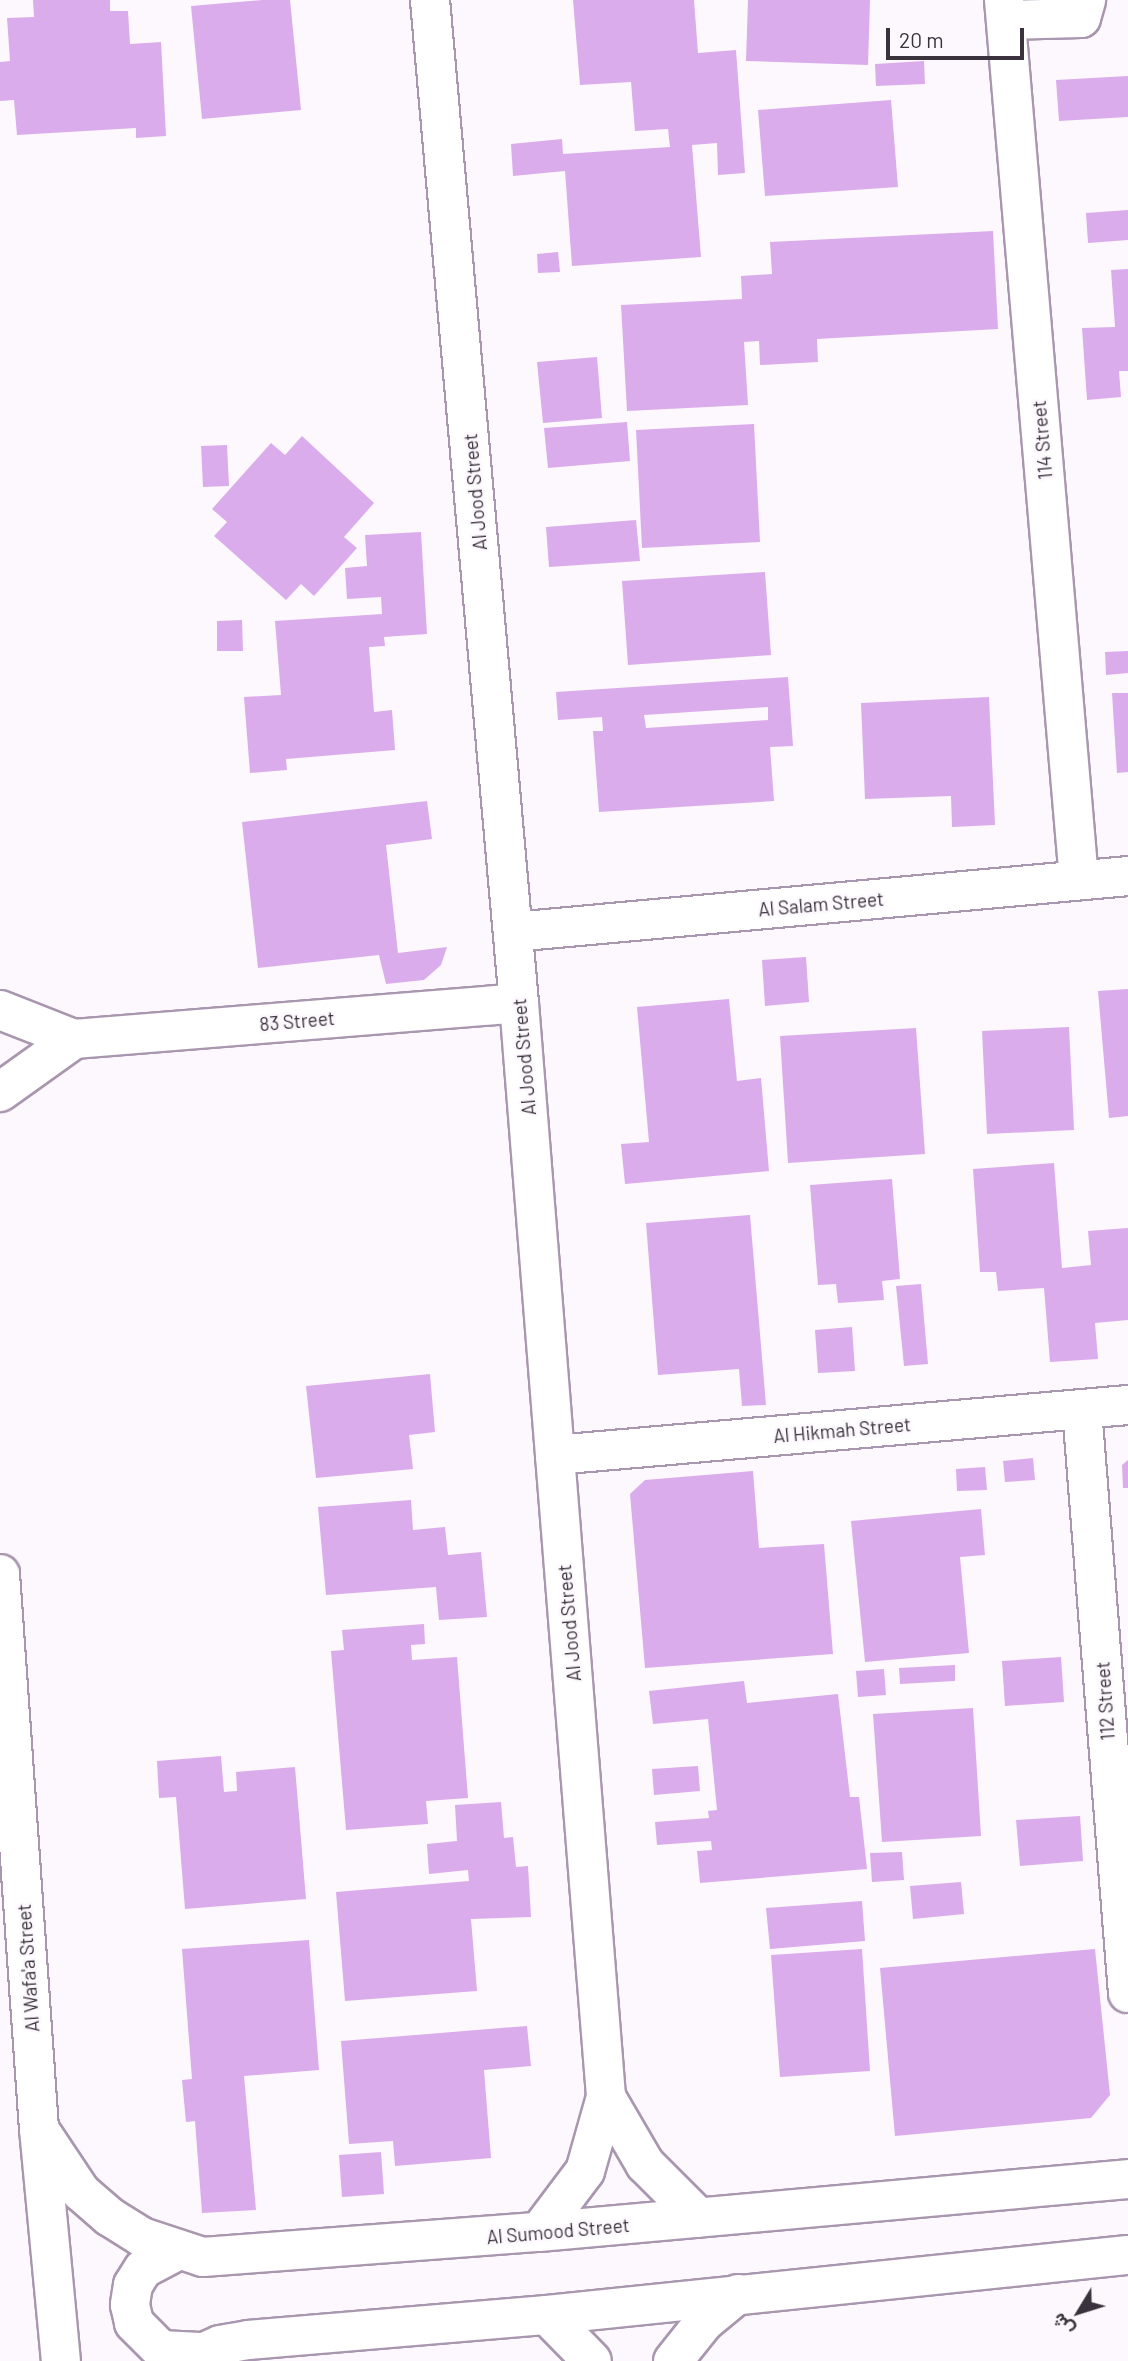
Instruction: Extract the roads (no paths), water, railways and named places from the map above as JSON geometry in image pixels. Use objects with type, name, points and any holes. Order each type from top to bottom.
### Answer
[{"type":"street","points":[[1005,10],[1081,18],[1086,0]]},
{"type":"street","name":"Al Jood Street","points":[[433,6],[519,1003],[606,2097],[585,2171],[539,2232]]},
{"type":"street","name":"114 Street","points":[[1005,10],[1079,880]]},
{"type":"street","name":"Al Salam Street","points":[[513,932],[1128,876]]},
{"type":"street","name":"83 Street","points":[[0,1010],[74,1040],[519,1003]]},
{"type":"street","points":[[0,1092],[74,1040]]},
{"type":"street","name":"Al Hikmah Street","points":[[555,1455],[1128,1405]]},
{"type":"street","name":"112 Street","points":[[1082,1409],[1128,1993]]},
{"type":"street","name":"Al Wafa'a Street","points":[[0,1574],[39,2129],[61,2361]]},
{"type":"street","name":"Al Jood Street","points":[[606,2097],[645,2164],[699,2218]]},
{"type":"street","name":"Al Sumood Street","points":[[39,2129],[81,2192],[142,2237],[177,2251],[234,2257],[699,2218],[1122,2170]]},
{"type":"street","points":[[177,2251],[144,2269],[133,2285],[130,2305],[134,2323],[161,2350],[192,2356],[248,2340],[547,2315],[1128,2255]]},
{"type":"street","points":[[673,2361],[704,2322],[738,2294]]},
{"type":"street","points":[[547,2315],[592,2361]]}]
